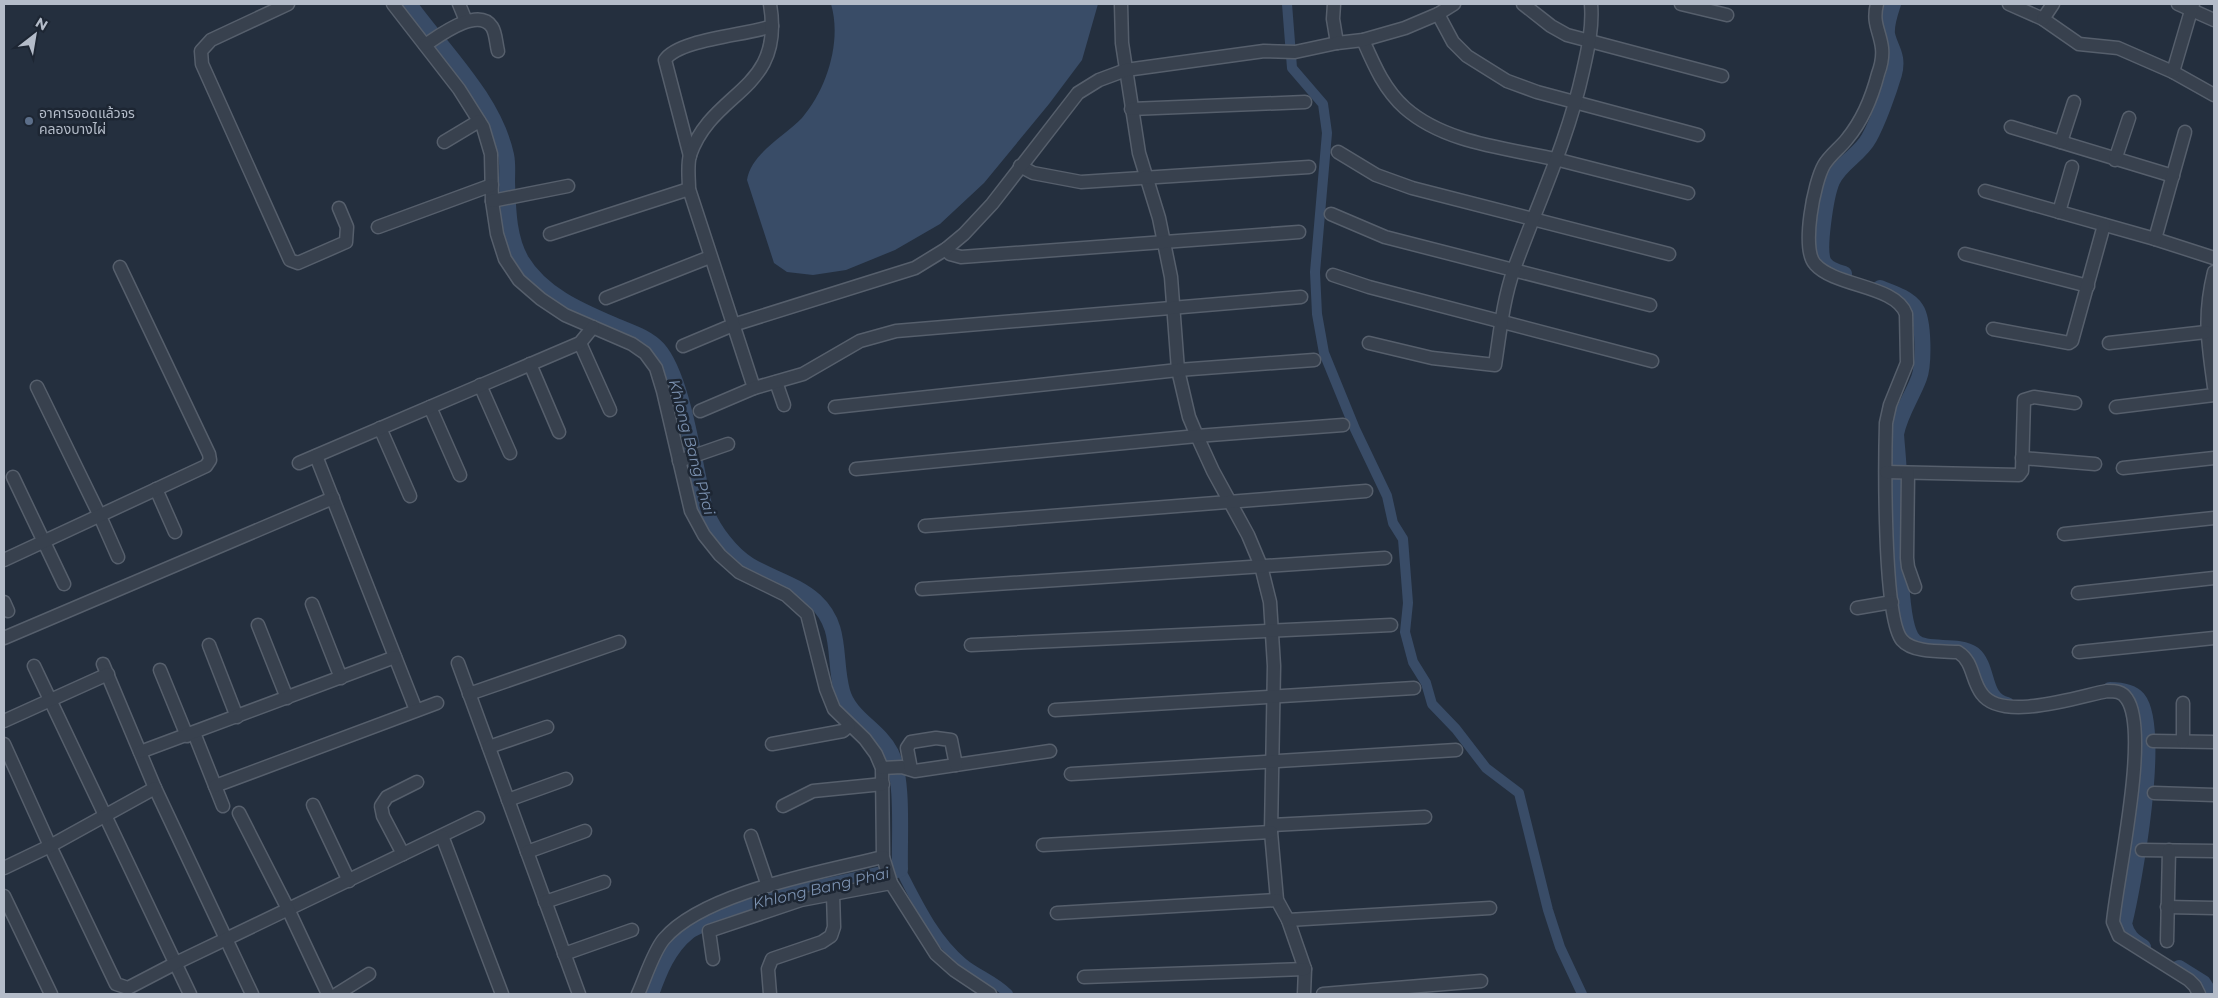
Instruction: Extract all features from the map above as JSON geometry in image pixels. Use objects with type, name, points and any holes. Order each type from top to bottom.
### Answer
[{"type":"street","points":[[288,4],[211,40],[201,50],[202,64],[290,260],[298,263],[346,242],[347,227],[338,208]]},
{"type":"street","points":[[394,4],[427,44],[479,121],[491,154],[492,185],[499,200],[497,234],[505,259],[519,280],[541,299],[565,315],[632,344],[646,353],[656,368],[663,391],[681,460],[691,511],[704,535],[720,555],[739,572],[786,595],[807,614],[826,689],[834,709],[849,726],[865,739],[876,754],[897,767],[915,771],[1050,750]]},
{"type":"street","points":[[459,4],[466,21]]},
{"type":"street","points":[[690,156],[711,120],[763,67],[770,50],[772,26],[770,4]]},
{"type":"street","points":[[1121,4],[1126,70],[1139,153],[1147,177],[1172,277],[1178,370],[1197,436],[1248,535],[1261,566],[1270,602],[1273,697],[1271,828],[1277,900],[1288,920],[1305,969],[1304,994]]},
{"type":"street","points":[[1334,4],[1333,19],[1337,43]]},
{"type":"street","points":[[683,346],[733,325],[915,268],[946,249],[964,234],[992,204],[1078,93],[1099,80],[1126,70],[1264,51],[1295,52],[1337,43],[1363,40],[1405,28],[1438,14],[1454,4]]},
{"type":"street","points":[[1524,4],[1551,26],[1567,35],[1722,76]]},
{"type":"street","points":[[1369,343],[1432,358],[1495,365],[1501,322],[1514,270],[1558,160],[1576,102],[1589,42],[1591,4]]},
{"type":"street","points":[[1681,4],[1727,15]]},
{"type":"street","points":[[1877,4],[1874,15],[1876,29],[1882,46],[1879,72],[1857,125],[1825,164],[1819,175],[1812,209],[1809,247],[1810,256],[1821,270],[1893,299],[1904,308],[1908,362],[1888,412],[1888,570],[1896,628],[1902,640],[1910,646],[1958,652],[1964,656],[1972,670],[1979,691],[1990,704],[2007,707],[2033,706],[2107,691],[2116,691],[2126,697],[2132,714],[2134,737],[2132,792],[2113,922],[2120,936],[2190,980],[2199,994]]},
{"type":"street","points":[[2010,4],[2043,19],[2079,44],[2118,48],[2173,72],[2205,92],[2214,95]]},
{"type":"street","points":[[2043,19],[2053,4]]},
{"type":"street","points":[[2178,4],[2193,7],[2214,20]]},
{"type":"street","points":[[2173,72],[2193,7]]},
{"type":"street","points":[[1438,14],[1453,42],[1467,56],[1490,72],[1530,89],[1698,135]]},
{"type":"street","points":[[427,44],[466,21],[478,20],[487,22],[493,28],[498,51]]},
{"type":"street","points":[[754,388],[689,189],[690,156],[665,60],[675,51],[772,26]]},
{"type":"street","points":[[1363,40],[1381,81],[1405,108],[1435,127],[1470,142],[1558,160],[1688,193]]},
{"type":"street","points":[[1131,109],[1305,102]]},
{"type":"street","points":[[2061,142],[2074,102]]},
{"type":"street","points":[[2115,160],[2129,118]]},
{"type":"street","points":[[444,142],[479,121]]},
{"type":"street","points":[[2011,127],[2173,176]]},
{"type":"street","points":[[2155,239],[2184,132]]},
{"type":"street","points":[[1338,152],[1376,175],[1412,188],[1669,254]]},
{"type":"street","points":[[1020,166],[1033,173],[1081,182],[1309,167]]},
{"type":"street","points":[[2059,212],[2072,167]]},
{"type":"street","points":[[378,227],[492,185]]},
{"type":"street","points":[[499,200],[568,186]]},
{"type":"street","points":[[550,234],[689,189]]},
{"type":"street","points":[[1986,191],[2155,239],[2214,258]]},
{"type":"street","points":[[1332,214],[1385,237],[1650,304]]},
{"type":"street","points":[[1993,329],[2068,343],[2074,338],[2104,225]]},
{"type":"street","points":[[946,249],[950,254],[961,257],[1299,232]]},
{"type":"street","points":[[1965,254],[2088,286]]},
{"type":"street","points":[[606,298],[710,257]]},
{"type":"street","points":[[4,560],[99,514],[206,466],[210,460],[209,454],[120,267]]},
{"type":"street","points":[[2214,272],[2206,310],[2206,332],[2212,355],[2214,387]]},
{"type":"street","points":[[1333,275],[1501,322],[1652,361]]},
{"type":"street","points":[[700,411],[754,388],[804,374],[860,341],[896,332],[1300,297]]},
{"type":"street","points":[[299,463],[580,342],[593,327]]},
{"type":"street","points":[[2109,343],[2206,332]]},
{"type":"street","points":[[580,342],[610,410]]},
{"type":"street","points":[[835,407],[1178,370],[1314,360]]},
{"type":"street","points":[[530,364],[559,432]]},
{"type":"street","points":[[776,382],[784,405]]},
{"type":"street","points":[[37,386],[118,557]]},
{"type":"street","points":[[480,386],[510,453]]},
{"type":"street","points":[[2116,408],[2214,395]]},
{"type":"street","points":[[1889,472],[2015,476],[2022,471],[2024,400],[2034,397],[2075,403]]},
{"type":"street","points":[[430,407],[460,475]]},
{"type":"street","points":[[856,469],[1197,436],[1343,426]]},
{"type":"street","points":[[380,428],[410,496]]},
{"type":"street","points":[[681,460],[728,444]]},
{"type":"street","points":[[316,456],[416,710]]},
{"type":"street","points":[[2022,458],[2095,464]]},
{"type":"street","points":[[2123,468],[2214,458]]},
{"type":"street","points":[[1907,473],[1907,558],[1908,568],[1915,587]]},
{"type":"street","points":[[13,477],[64,584]]},
{"type":"street","points":[[156,489],[175,532]]},
{"type":"street","points":[[925,526],[1366,490]]},
{"type":"street","points":[[4,638],[333,498]]},
{"type":"street","points":[[2064,534],[2214,518]]},
{"type":"street","points":[[922,589],[1385,558]]},
{"type":"street","points":[[2078,593],[2214,578]]},
{"type":"street","points":[[1857,608],[1892,602]]},
{"type":"street","points":[[312,604],[341,678]]},
{"type":"street","points":[[258,625],[287,698]]},
{"type":"street","points":[[971,645],[1392,625]]},
{"type":"street","points":[[2079,652],[2214,638]]},
{"type":"street","points":[[470,694],[618,642]]},
{"type":"street","points":[[209,645],[237,717]]},
{"type":"street","points":[[140,752],[190,735],[395,657]]},
{"type":"street","points":[[458,663],[579,994]]},
{"type":"street","points":[[34,666],[190,994]]},
{"type":"street","points":[[4,721],[106,669],[155,788],[252,994]]},
{"type":"street","points":[[160,670],[223,806]]},
{"type":"street","points":[[1055,710],[1414,688]]},
{"type":"street","points":[[215,786],[436,703]]},
{"type":"street","points":[[2182,741],[2183,703]]},
{"type":"street","points":[[772,744],[843,731],[849,726]]},
{"type":"street","points":[[489,747],[547,727]]},
{"type":"street","points":[[956,765],[951,740],[936,738],[911,742],[897,767],[883,784],[885,861],[890,880],[936,954],[954,970],[990,994]]},
{"type":"street","points":[[2153,741],[2214,742]]},
{"type":"street","points":[[4,744],[116,984],[128,988],[176,963],[478,818]]},
{"type":"street","points":[[1071,774],[1456,750]]},
{"type":"street","points":[[508,800],[566,779]]},
{"type":"street","points":[[403,854],[383,816],[382,806],[386,797],[417,782]]},
{"type":"street","points":[[784,806],[813,791],[883,784]]},
{"type":"street","points":[[4,868],[50,846],[155,788]]},
{"type":"street","points":[[2154,793],[2214,795]]},
{"type":"street","points":[[313,805],[348,881]]},
{"type":"street","points":[[239,813],[288,909],[328,994]]},
{"type":"street","points":[[1043,845],[1425,817]]},
{"type":"street","points":[[527,852],[585,831]]},
{"type":"street","points":[[442,836],[502,994]]},
{"type":"street","points":[[751,836],[768,886]]},
{"type":"street","points":[[2142,850],[2214,851]]},
{"type":"street","points":[[2167,940],[2168,850]]},
{"type":"street","points":[[638,994],[662,941],[678,925],[731,897],[768,886],[885,861]]},
{"type":"street","points":[[713,958],[709,931],[801,900],[890,880]]},
{"type":"street","points":[[545,902],[604,882]]},
{"type":"street","points":[[770,994],[768,969],[772,959],[817,944],[831,936],[834,927],[832,894]]},
{"type":"street","points":[[4,896],[51,994]]},
{"type":"street","points":[[1057,913],[1277,900]]},
{"type":"street","points":[[2167,907],[2214,908]]},
{"type":"street","points":[[1288,920],[1490,908]]},
{"type":"street","points":[[564,954],[632,930]]},
{"type":"street","points":[[1084,977],[1305,969]]},
{"type":"street","points":[[337,994],[369,974]]},
{"type":"street","points":[[1323,994],[1481,981]]},
{"type":"water","points":[[831,4],[1098,4],[1082,60],[1049,104],[984,183],[940,224],[895,250],[846,270],[813,275],[787,272],[774,263],[747,180],[750,170],[761,154],[802,118],[819,93],[830,64],[833,49],[835,33]]},
{"type":"waterway","name":"Khlong Bang Phai","points":[[409,4],[479,95],[500,134],[507,158],[509,222],[513,242],[521,260],[540,283],[563,300],[576,308],[644,338],[658,349],[666,361],[679,394],[704,506],[714,527],[724,542],[742,560],[757,570],[800,590],[815,601],[824,611],[830,621],[836,643],[839,679],[846,700],[857,716],[886,745],[895,764],[900,810],[900,869],[757,902],[696,927],[675,945],[661,969],[651,994]]},
{"type":"waterway","points":[[1287,4],[1292,68],[1323,104],[1327,133],[1315,272],[1317,314],[1324,353],[1355,429],[1387,496],[1393,523],[1403,539],[1408,603],[1405,632],[1413,662],[1426,683],[1432,704],[1456,729],[1486,768],[1519,793],[1548,910],[1560,947],[1582,994]]},
{"type":"waterway","points":[[1844,274],[1828,267],[1822,257],[1821,247],[1825,210],[1832,181],[1840,169],[1861,149],[1869,138],[1880,115],[1894,74],[1895,57],[1887,34],[1888,19],[1893,4]]},
{"type":"waterway","points":[[1880,288],[1900,296],[1913,305],[1919,315],[1922,333],[1921,372],[1900,419],[1896,434],[1899,474],[1900,565],[1904,612],[1908,630],[1914,641],[1919,645],[1959,649],[1973,654],[1982,667],[1989,690],[1999,702],[2007,705]]},
{"type":"waterway","points":[[2110,690],[2125,691],[2135,696],[2145,715],[2147,772],[2144,807],[2134,876],[2124,924],[2131,938],[2143,947]]},
{"type":"waterway","points":[[900,869],[927,919],[943,943],[963,963],[998,985],[1008,994]]},
{"type":"waterway","points":[[2179,968],[2203,983],[2210,994]]},
{"type":"place","name":"อาคารจอดแล้วจร คลองบางไผ่","points":[[29,121]]}]
